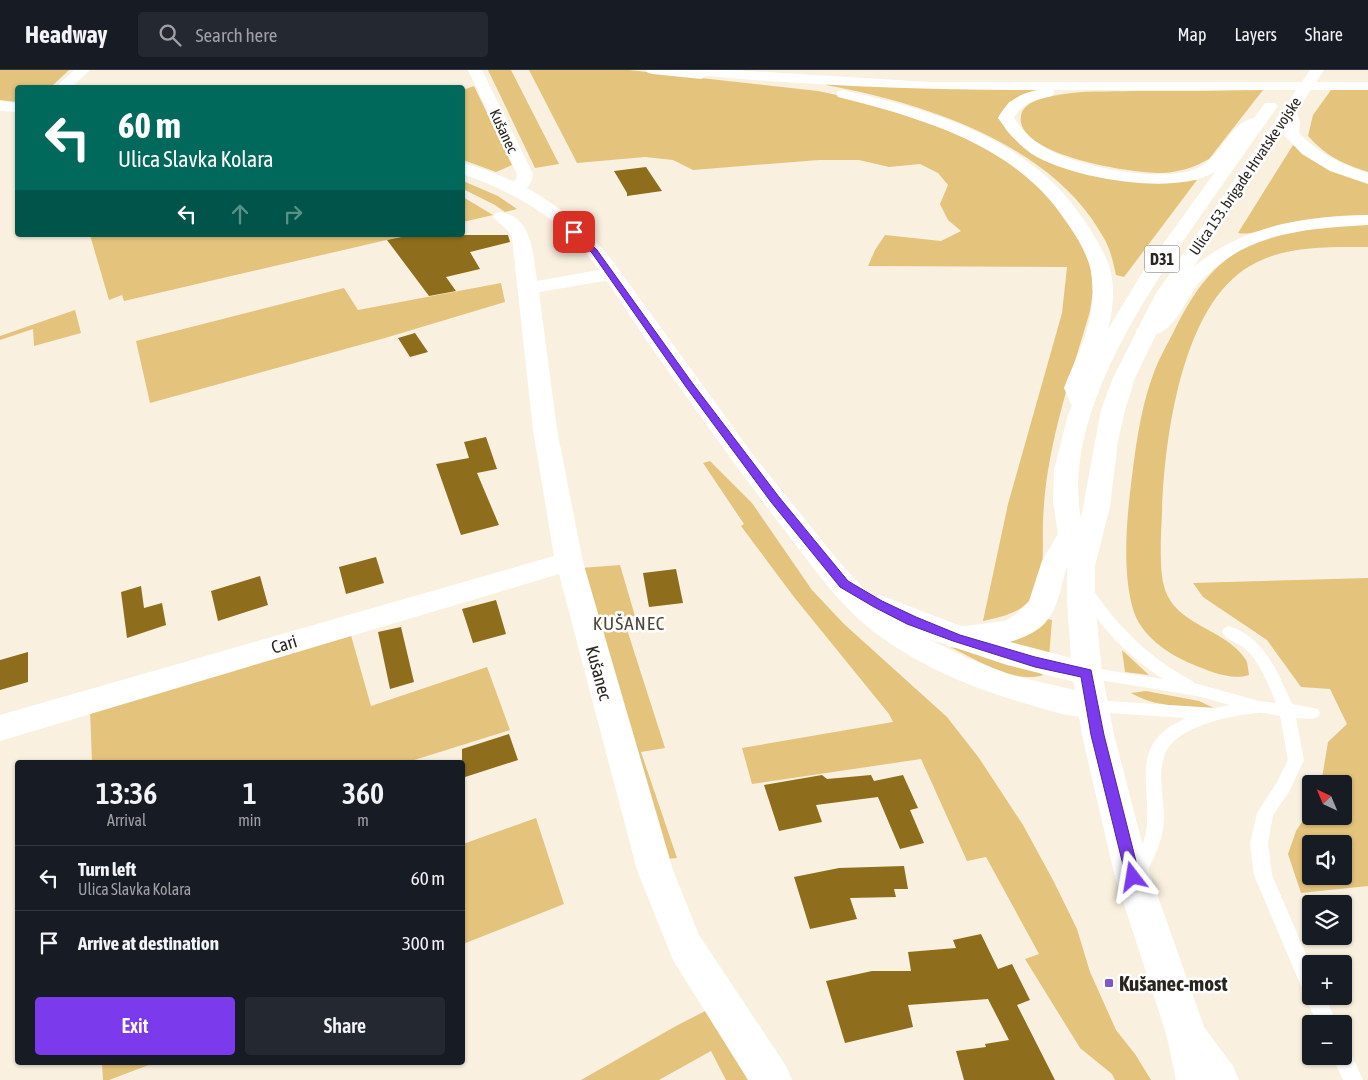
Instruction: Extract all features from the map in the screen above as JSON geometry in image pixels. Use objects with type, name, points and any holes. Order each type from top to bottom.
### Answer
[{"type":"main road","points":[[66,85],[83,70]]},
{"type":"main road","name":"Kušanec","points":[[475,70],[525,174],[524,180],[513,189]]},
{"type":"main road","points":[[653,70],[803,86],[891,106],[922,115],[972,136],[1017,161],[1038,177],[1054,191],[1078,220],[1094,253],[1102,278],[1099,329],[1075,388],[1082,406]]},
{"type":"main road","points":[[684,70],[775,78],[929,86],[1179,88],[1368,86]]},
{"type":"main road","points":[[762,70],[856,76],[1014,80],[1368,80]]},
{"type":"main road","points":[[1297,71],[1323,71]]},
{"type":"main road","name":"Ulica 153. brigade Hrvatske vojske","points":[[1196,1080],[1186,1033],[1133,877],[1098,735],[1083,638],[1081,575],[1071,535],[1065,492],[1066,470],[1082,406],[1099,360],[1139,291],[1263,115],[1297,71]]},
{"type":"main road","name":"Ulica 153. brigade Hrvatske vojske","points":[[1081,575],[1097,506],[1106,441],[1113,410],[1124,378],[1147,330],[1165,295],[1290,110],[1323,71]]},
{"type":"main road","points":[[1123,72],[1191,72]]},
{"type":"main road","points":[[1179,88],[1168,90],[1064,90],[1037,94],[1020,100],[1011,107],[1006,118],[1010,130],[1020,139],[1034,150],[1054,159],[1110,175],[1166,178],[1199,173],[1217,164],[1244,128],[1263,115]]},
{"type":"main road","points":[[0,106],[15,108]]},
{"type":"main road","points":[[1290,110],[1292,122],[1290,134],[1305,150],[1343,171],[1368,179]]},
{"type":"main road","points":[[465,169],[513,189],[562,220],[595,251],[690,386],[769,492],[860,604],[904,638],[946,662],[981,678],[1028,693],[1093,706]]},
{"type":"main road","name":"Kušanec","points":[[502,218],[515,228],[522,238],[545,430],[569,562],[655,870],[686,947],[772,1080]]},
{"type":"main road","points":[[1147,330],[1162,323],[1186,285],[1200,270],[1221,253],[1240,243],[1265,233],[1298,225],[1368,220]]},
{"type":"main road","points":[[528,288],[610,274]]},
{"type":"main road","points":[[957,638],[984,636],[1012,630],[1029,620],[1040,608],[1054,566],[1061,550],[1071,535]]},
{"type":"main road","name":"Cari","points":[[0,728],[508,578],[569,562]]},
{"type":"main road","points":[[844,584],[878,604],[957,638],[1035,662],[1087,673]]},
{"type":"main road","name":"Ulica 153. brigade Hrvatske vojske","points":[[1186,1033],[1219,1080]]},
{"type":"lane","points":[[1081,575],[1102,614],[1134,651],[1161,671],[1197,690]]},
{"type":"lane","points":[[1229,632],[1250,644],[1266,664],[1287,710],[1296,760],[1283,787],[1265,813],[1259,843],[1264,875],[1302,966]]},
{"type":"lane","points":[[1087,673],[1197,690],[1259,707],[1312,713]]},
{"type":"lane","points":[[1093,706],[1215,714]]},
{"type":"lane","points":[[1133,877],[1148,855],[1155,829],[1156,802],[1152,770],[1158,748],[1180,728],[1215,714],[1259,707]]},
{"type":"lane","points":[[1346,1065],[1353,1080]]},
{"type":"shaded area","points":[[0,70],[69,70],[53,85],[15,85],[15,102],[0,100]]},
{"type":"shaded area","points":[[488,70],[511,70],[559,164],[535,168]]},
{"type":"shaded area","points":[[529,70],[629,70],[818,91],[865,101],[972,139],[1035,178],[1090,255],[1093,292],[1090,311],[1053,442],[1048,469],[1040,580],[1033,597],[1023,607],[1010,614],[983,621],[1008,504],[1062,313],[1067,267],[868,266],[875,250],[885,235],[941,241],[961,231],[948,220],[940,204],[948,185],[938,173],[920,164],[889,167],[859,160],[819,160],[693,170],[673,160],[645,157],[577,163]]},
{"type":"shaded area","points":[[828,83],[1040,90],[1009,102],[1001,114],[1001,121],[1007,131],[1021,145],[1075,169],[1197,180],[1124,277],[1116,275],[1107,245],[1092,219],[1068,191],[1039,167],[1007,146],[973,128],[899,102],[826,85]]},
{"type":"shaded area","points":[[474,86],[512,165],[496,172],[465,161],[465,89]]},
{"type":"shaded area","points":[[1263,90],[1209,159],[1187,169],[1163,173],[1104,166],[1056,152],[1036,142],[1024,130],[1021,116],[1030,103],[1053,96],[1077,92]]},
{"type":"shaded area","points":[[1331,90],[1368,90],[1368,172],[1350,166],[1335,158],[1308,136],[1313,115]]},
{"type":"shaded area","points":[[1293,145],[1368,182],[1368,215],[1314,219],[1282,224],[1254,232],[1238,233]]},
{"type":"shaded area","points":[[465,182],[498,196],[517,209],[505,212],[465,190]]},
{"type":"shaded area","points":[[465,198],[493,215],[465,222]]},
{"type":"shaded area","points":[[1368,224],[1368,247],[1323,247],[1292,251],[1264,259],[1250,266],[1226,285],[1207,311],[1192,343],[1181,378],[1167,450],[1161,570],[1164,586],[1178,610],[1237,649],[1246,660],[1249,675],[1235,677],[1213,672],[1183,660],[1156,643],[1137,618],[1130,596],[1126,551],[1127,521],[1136,448],[1148,389],[1157,364],[1193,297],[1216,268],[1226,260],[1251,244],[1283,233]]},
{"type":"shaded area","points":[[91,237],[399,237],[124,301],[122,295],[109,300]]},
{"type":"shaded area","points":[[501,283],[505,302],[385,338],[150,403],[136,341],[344,288],[358,310]]},
{"type":"shaded area","points":[[75,310],[81,333],[34,346],[33,329],[0,340],[0,336]]},
{"type":"shaded area","points":[[710,461],[752,503],[812,590],[844,624],[947,717],[979,758],[1023,825],[1054,882],[1077,929],[1090,972],[1116,1030],[1135,1054],[1151,1080],[1115,1080],[1112,1074],[1080,1048],[1025,959],[1039,954],[986,857],[967,861],[921,759],[752,784],[742,748],[893,722],[889,714],[794,597],[741,526],[744,524],[703,463]]},
{"type":"shaded area","points":[[620,565],[635,616],[623,617],[665,748],[641,752],[677,858],[664,859],[581,568]]},
{"type":"shaded area","points":[[1368,578],[1368,886],[1301,893],[1288,854],[1296,831],[1302,822],[1302,825],[1352,825],[1352,775],[1322,775],[1328,742],[1347,724],[1330,689],[1301,687],[1267,640],[1203,597],[1193,583]]},
{"type":"shaded area","points":[[1043,618],[1052,620],[1049,657],[1007,643]]},
{"type":"shaded area","points":[[350,632],[371,706],[487,667],[510,730],[414,760],[92,760],[90,709]]},
{"type":"shaded area","points":[[944,644],[1039,672],[1043,675],[1031,677],[1006,673]]},
{"type":"shaded area","points":[[1122,650],[1149,675],[1125,672]]},
{"type":"shaded area","points":[[1146,691],[1199,701],[1214,708],[1161,704],[1131,693]]},
{"type":"shaded area","points":[[536,818],[564,904],[465,943],[465,843]]},
{"type":"shaded area","points":[[715,1006],[757,1080],[726,1080],[711,1051],[659,1080],[581,1080],[676,1026]]},
{"type":"shaded area","points":[[102,1065],[149,1065],[109,1080],[103,1080]]},
{"type":"building","points":[[646,167],[662,191],[627,196],[614,171]]},
{"type":"building","points":[[508,235],[510,242],[470,252],[480,269],[446,277],[456,291],[429,296],[387,240],[401,237]]},
{"type":"building","points":[[415,333],[428,352],[410,357],[398,338]]},
{"type":"building","points":[[486,437],[497,469],[477,473],[499,525],[461,535],[436,464],[469,458],[464,442]]},
{"type":"building","points":[[376,557],[384,583],[346,594],[339,567]]},
{"type":"building","points":[[676,569],[683,603],[649,607],[643,573]]},
{"type":"building","points":[[260,576],[268,605],[218,621],[211,591]]},
{"type":"building","points":[[141,586],[144,608],[162,603],[166,625],[127,638],[121,592]]},
{"type":"building","points":[[496,600],[506,634],[473,643],[462,609]]},
{"type":"building","points":[[401,627],[414,682],[390,689],[378,632]]},
{"type":"building","points":[[28,652],[28,682],[0,690],[0,660]]},
{"type":"building","points":[[509,734],[518,760],[465,777],[465,760],[462,760],[462,749]]},
{"type":"building","points":[[822,775],[827,779],[871,775],[874,781],[903,775],[918,808],[910,810],[924,843],[900,849],[878,797],[816,805],[822,822],[779,831],[764,785]]},
{"type":"building","points":[[904,866],[908,889],[894,889],[896,897],[850,898],[857,919],[810,929],[794,877],[839,868]]},
{"type":"building","points":[[981,934],[998,969],[1012,964],[1030,1000],[1017,1005],[1055,1080],[964,1080],[956,1051],[986,1047],[985,1044],[1009,1040],[988,999],[908,1005],[913,1027],[845,1043],[826,981],[872,971],[911,971],[908,952],[956,948],[953,940]]},
{"type":"place","name":"Kušanec-most","points":[[1109,983]]},
{"type":"district","name":"KUŠANEC","points":[[629,623]]},
{"type":"route","points":[[574,232],[595,251],[690,386],[775,499],[844,584],[878,604],[957,638],[1035,662],[1087,673],[1098,735],[1133,877]]}]
